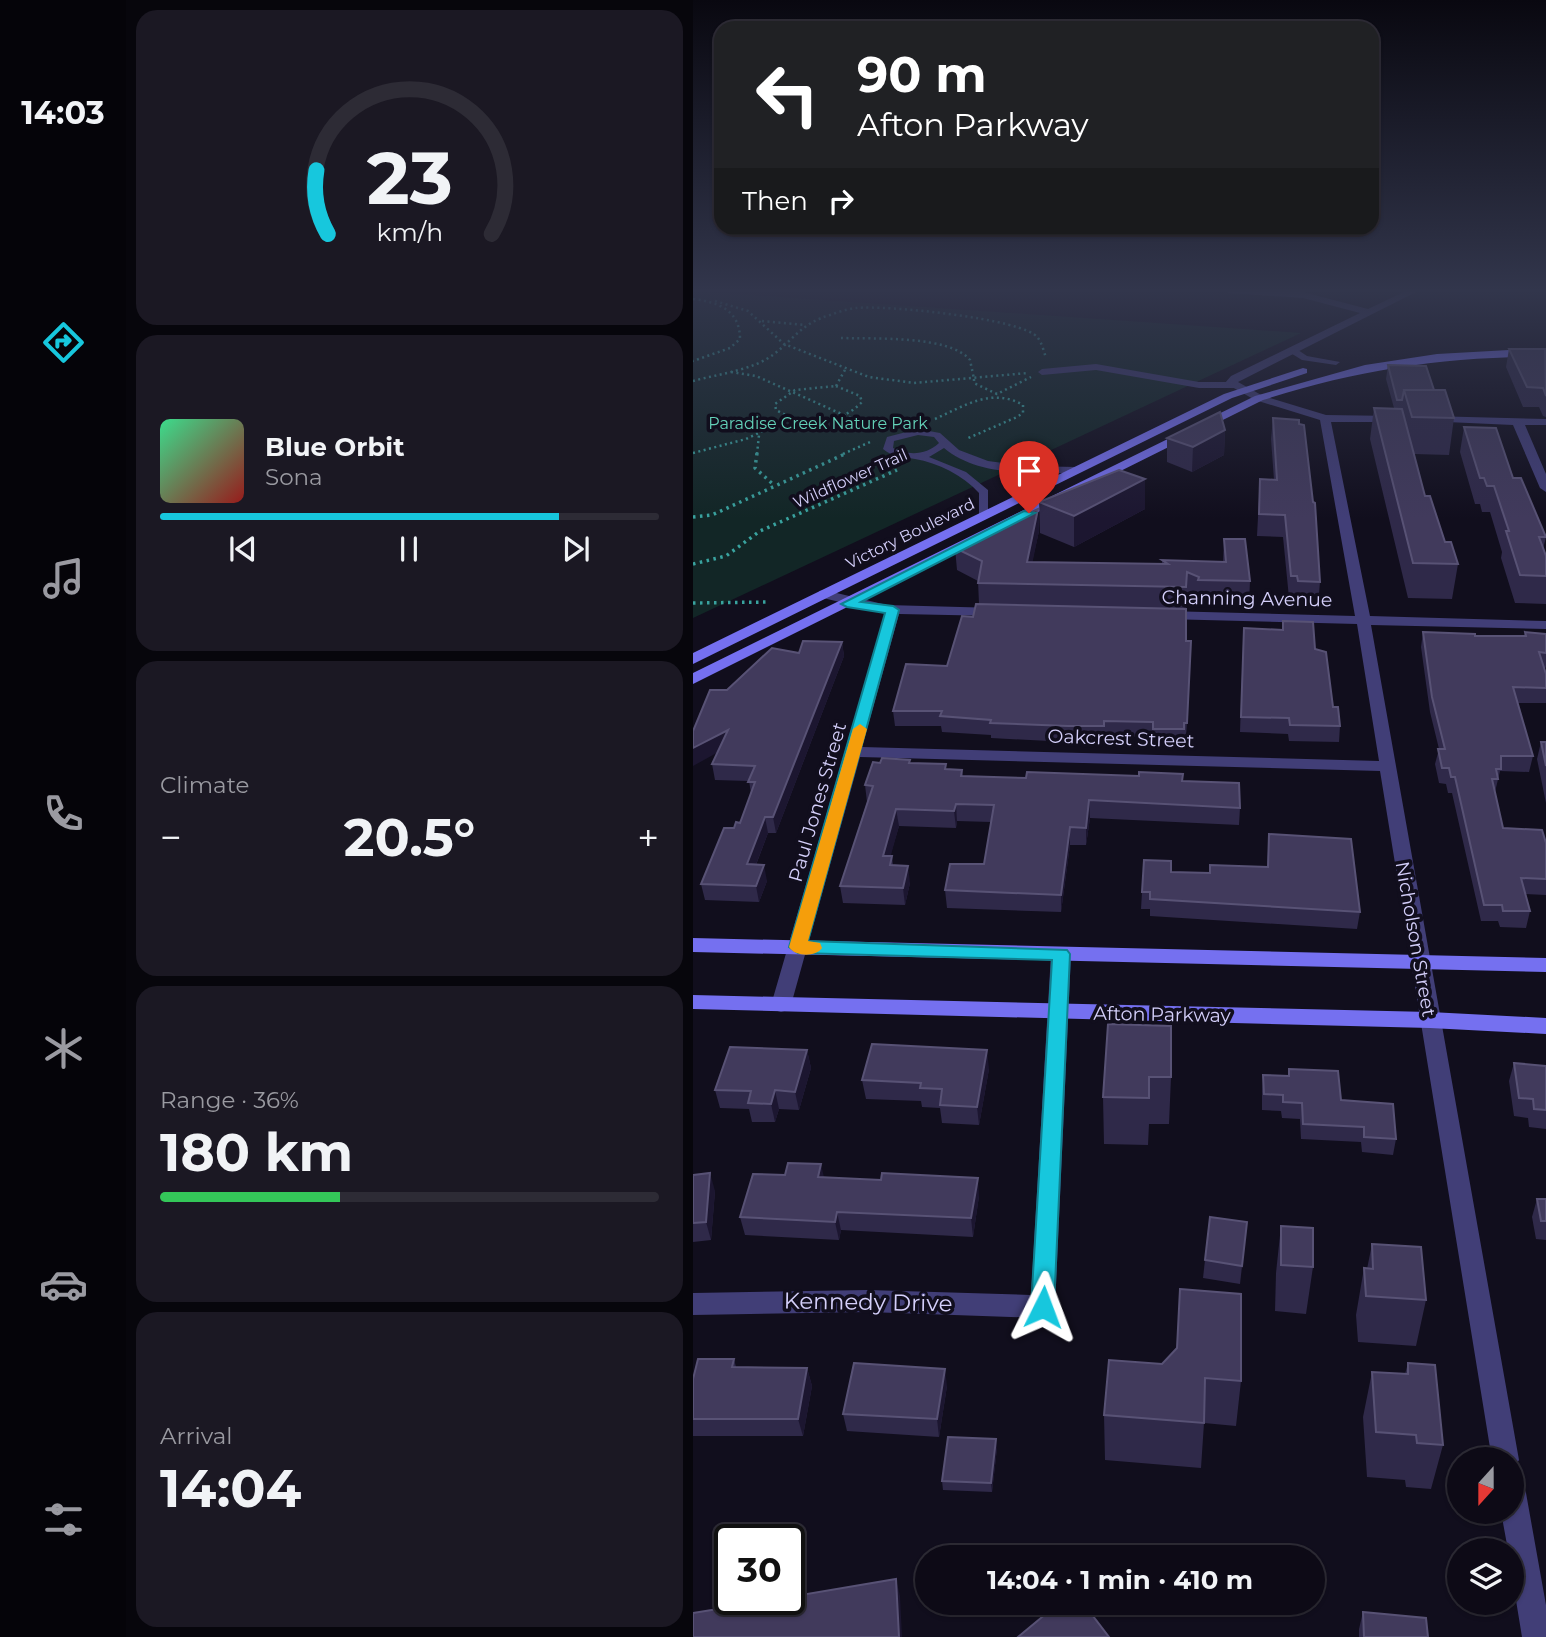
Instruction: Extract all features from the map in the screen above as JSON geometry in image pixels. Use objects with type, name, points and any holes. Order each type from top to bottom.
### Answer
[{"type":"main road","name":"Victory Boulevard","points":[[693,659],[1238,388],[1319,366]]},
{"type":"main road","name":"Victory Boulevard","points":[[693,679],[1259,398],[1326,376],[1372,366]]},
{"type":"main road","points":[[693,945],[1546,965]]},
{"type":"main road","name":"Afton Parkway","points":[[693,1002],[1430,1020],[1546,1027]]},
{"type":"street","points":[[1258,366],[1235,378],[1231,383],[1259,398],[1325,418],[1546,422]]},
{"type":"street","name":"Nicholson Street","points":[[1325,418],[1363,619],[1504,1447]]},
{"type":"street","points":[[1517,421],[1546,488]]},
{"type":"street","points":[[824,594],[847,604],[893,610],[1017,612]]},
{"type":"street","name":"Paul Jones Street","points":[[781,1005],[893,610]]},
{"type":"street","name":"Channing Avenue","points":[[1155,615],[1546,625]]},
{"type":"street","name":"Oakcrest Street","points":[[854,752],[1387,766]]},
{"type":"street","points":[[1058,1011],[1061,954]]},
{"type":"street","name":"Kennedy Drive","points":[[693,1304],[790,1299],[905,1300],[1043,1307],[1058,1011]]},
{"type":"street","points":[[1517,1524],[1537,1637]]},
{"type":"lane","points":[[1042,372],[1097,367],[1199,385],[1238,388]]},
{"type":"lane","points":[[983,516],[984,492],[977,484],[956,470],[918,457],[893,453],[887,444],[897,435],[918,432],[937,435],[945,445],[984,463],[1009,468],[1077,470]]},
{"type":"lane","points":[[918,457],[945,445]]},
{"type":"path","points":[[693,381],[744,366]]},
{"type":"path","points":[[842,366],[892,382],[914,383],[1042,372]]},
{"type":"path","points":[[945,445],[1023,413],[1023,405],[1016,399],[986,391],[974,383],[973,366]]},
{"type":"path","points":[[925,424],[997,394],[1042,372],[1044,366]]},
{"type":"path","points":[[836,386],[846,368]]},
{"type":"path","points":[[723,372],[743,373],[846,415]]},
{"type":"path","points":[[836,386],[860,396],[862,402],[857,409],[846,415],[813,421],[790,418],[776,410],[775,404],[792,391],[836,386]]},
{"type":"path","name":"Wildflower Trail","points":[[693,517],[712,515],[869,445],[872,438],[881,432],[846,415]]},
{"type":"path","points":[[693,453],[759,434],[770,425],[790,418]]},
{"type":"path","points":[[759,434],[755,468],[775,487]]},
{"type":"path","name":"Wildflower Trail","points":[[695,565],[726,556],[760,531],[918,457]]},
{"type":"path","points":[[693,603],[771,602]]},
{"type":"green space","name":"Paradise Creek Nature Park","points":[[693,366],[1230,366],[693,618]]},
{"type":"building","points":[[1388,366],[1426,366],[1434,390],[1404,390],[1402,400],[1397,400]]},
{"type":"building","points":[[1517,366],[1545,366],[1546,396],[1543,388],[1527,387]]},
{"type":"building","points":[[1404,390],[1445,390],[1454,418],[1412,417]]},
{"type":"building","points":[[1374,408],[1402,409],[1425,496],[1430,496],[1445,542],[1451,542],[1458,564],[1413,563]]},
{"type":"building","points":[[1220,412],[1225,430],[1193,447],[1167,438]]},
{"type":"building","points":[[1273,418],[1299,420],[1299,424],[1304,425],[1315,503],[1320,582],[1298,581],[1297,576],[1291,576],[1285,515],[1259,514],[1260,479],[1277,480]]},
{"type":"building","points":[[1464,427],[1496,428],[1513,478],[1521,478],[1546,537],[1539,537],[1546,556],[1546,576],[1520,575],[1494,486],[1487,486],[1484,478],[1480,478]]},
{"type":"building","points":[[1119,470],[1145,479],[1074,516],[1039,502]]},
{"type":"building","points":[[1038,509],[1027,562],[1226,562],[1224,539],[1245,539],[1250,581],[1198,580],[1199,577],[1187,572],[1186,587],[978,583],[982,561],[955,548]]},
{"type":"building","points":[[976,604],[1186,609],[1186,641],[1191,641],[1187,723],[1184,723],[1184,729],[1153,729],[1153,722],[1104,721],[1104,726],[990,723],[991,720],[940,716],[942,711],[893,711],[906,664],[947,666],[962,616],[973,617]]},
{"type":"building","points":[[1283,621],[1313,622],[1315,649],[1326,652],[1333,707],[1338,707],[1340,726],[1290,725],[1289,718],[1241,717],[1244,628],[1283,630]]},
{"type":"building","points":[[1423,632],[1475,636],[1526,636],[1525,632],[1546,634],[1546,653],[1539,652],[1546,674],[1546,688],[1513,687],[1533,756],[1501,756],[1501,769],[1496,769],[1498,779],[1492,779],[1503,828],[1542,830],[1546,843],[1546,879],[1521,878],[1530,911],[1503,911],[1502,905],[1484,905],[1455,777],[1451,777],[1449,768],[1442,768],[1438,749],[1445,749],[1432,697]]},
{"type":"building","points":[[803,641],[842,642],[773,817],[765,817],[747,864],[764,865],[756,886],[701,884],[724,828],[734,828],[736,822],[740,823],[755,782],[748,782],[755,766],[712,764],[728,730],[693,748],[693,731],[710,690],[727,690],[772,648],[799,653]]},
{"type":"building","points":[[1541,742],[1546,742],[1546,766]]},
{"type":"building","points":[[882,758],[910,760],[909,763],[946,764],[945,769],[962,770],[961,776],[1026,778],[1027,772],[1139,776],[1139,772],[1183,774],[1182,781],[1239,783],[1240,808],[1089,800],[1086,828],[1070,827],[1061,895],[945,890],[950,864],[984,864],[994,805],[956,804],[954,811],[896,809],[883,856],[892,856],[890,865],[908,866],[903,888],[840,886],[873,786],[865,785],[873,762],[880,763]]},
{"type":"building","points":[[1269,834],[1351,839],[1360,912],[1150,899],[1150,892],[1142,892],[1144,860],[1171,861],[1171,872],[1210,873],[1210,865],[1268,867]]},
{"type":"building","points":[[1108,1024],[1171,1026],[1171,1077],[1149,1077],[1149,1098],[1103,1097]]},
{"type":"building","points":[[872,1044],[987,1050],[977,1107],[940,1105],[942,1089],[920,1088],[921,1083],[862,1080]]},
{"type":"building","points":[[730,1047],[807,1050],[795,1092],[775,1090],[771,1104],[748,1103],[751,1091],[715,1090]]},
{"type":"building","points":[[1514,1063],[1546,1066],[1546,1110],[1534,1109],[1533,1099],[1519,1098]]},
{"type":"building","points":[[1289,1069],[1338,1071],[1341,1100],[1393,1104],[1396,1139],[1364,1137],[1364,1127],[1303,1124],[1302,1103],[1283,1102],[1283,1095],[1264,1094],[1263,1075],[1289,1076]]},
{"type":"building","points":[[788,1163],[821,1164],[818,1177],[881,1180],[882,1173],[978,1178],[971,1218],[837,1212],[835,1222],[740,1217],[753,1174],[785,1175]]},
{"type":"building","points":[[710,1173],[706,1222],[693,1223],[693,1175]]},
{"type":"building","points":[[1537,1199],[1546,1199],[1546,1221],[1541,1221]]},
{"type":"building","points":[[1210,1217],[1247,1222],[1242,1266],[1205,1260]]},
{"type":"building","points":[[1281,1226],[1313,1228],[1313,1267],[1281,1265]]},
{"type":"building","points":[[1372,1244],[1421,1247],[1426,1300],[1366,1296],[1364,1268],[1373,1269]]},
{"type":"building","points":[[1180,1289],[1241,1294],[1241,1381],[1205,1378],[1204,1423],[1104,1415],[1109,1360],[1162,1364],[1177,1348]]},
{"type":"building","points":[[698,1359],[734,1359],[732,1367],[807,1368],[798,1419],[693,1419],[693,1379]]},
{"type":"building","points":[[854,1363],[945,1369],[937,1419],[843,1414]]},
{"type":"building","points":[[1408,1363],[1435,1365],[1443,1445],[1417,1443],[1416,1435],[1376,1432],[1372,1372],[1408,1374]]},
{"type":"building","points":[[948,1437],[996,1439],[991,1483],[942,1481]]},
{"type":"building","points":[[896,1579],[899,1637],[693,1637],[693,1613],[714,1610],[714,1615],[805,1615],[805,1594]]},
{"type":"building","points":[[1363,1612],[1426,1618],[1428,1637],[1364,1637]]},
{"type":"building","points":[[1045,1615],[1092,1615],[1109,1637],[1018,1637]]},
{"type":"slow traffic","points":[[814,948],[798,947],[860,729]]},
{"type":"route","points":[[1029,513],[847,604],[893,610],[798,947],[1061,954],[1043,1307]]}]
